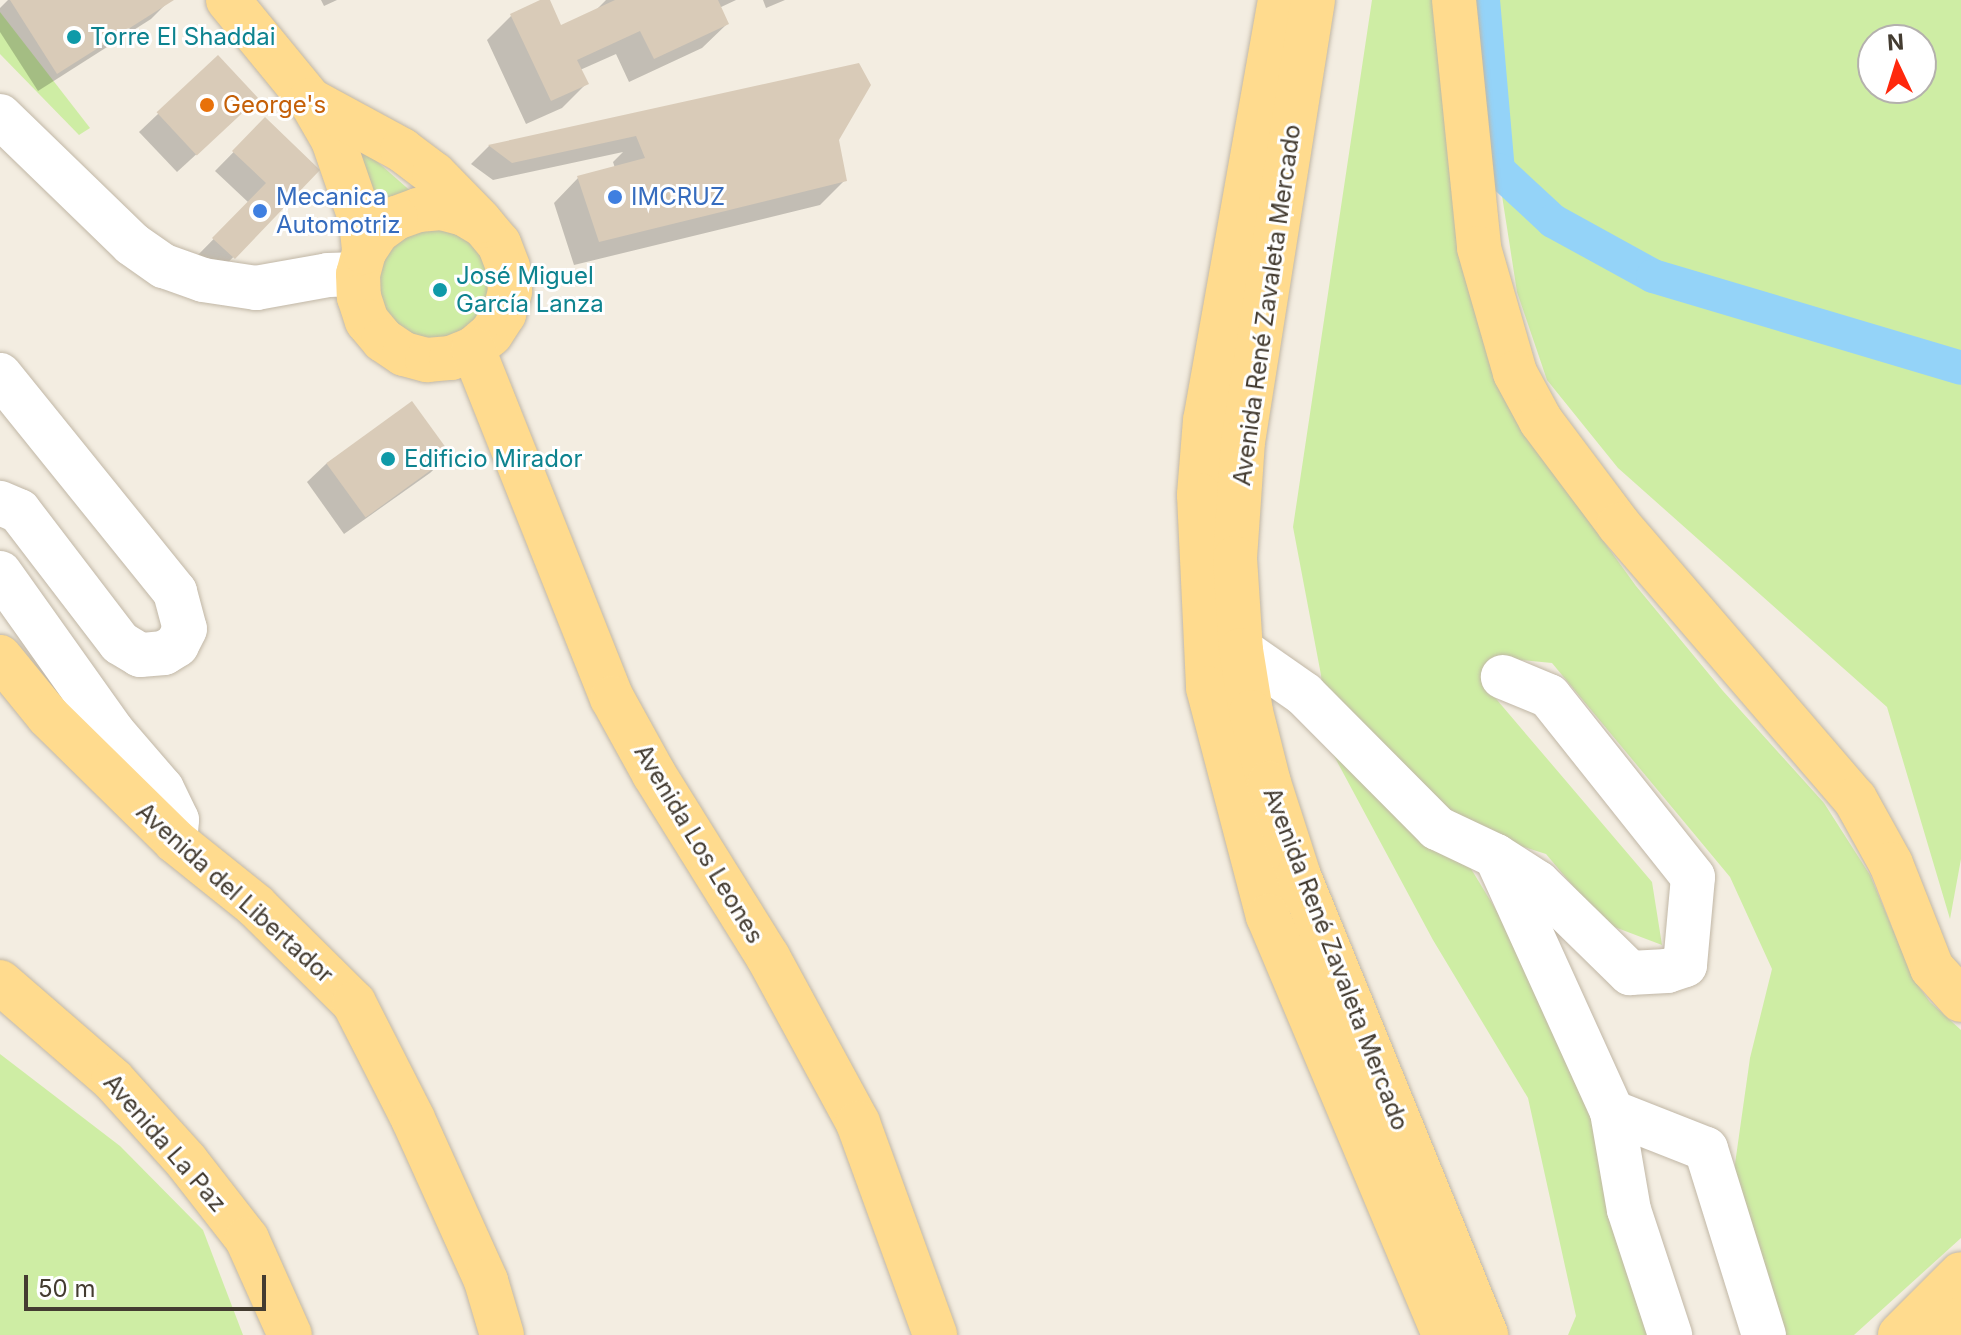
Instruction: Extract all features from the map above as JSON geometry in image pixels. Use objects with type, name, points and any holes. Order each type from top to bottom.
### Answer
[{"type":"main road","points":[[228,0],[310,100],[345,167],[361,221],[359,297],[367,321],[383,340],[404,354],[427,360],[451,358],[473,349],[491,334],[504,314],[510,291],[508,267],[499,244],[464,202],[402,150],[310,100]]},
{"type":"main road","name":"Avenida René Zavaleta Mercado","points":[[1280,0],[1205,420],[1199,495],[1208,688],[1268,916],[1444,1335]]},
{"type":"main road","name":"Avenida René Zavaleta Mercado","points":[[1313,0],[1243,441],[1235,558],[1241,650],[1251,712],[1269,783],[1299,876],[1486,1335]]},
{"type":"main road","points":[[1454,0],[1479,248],[1515,373],[1541,421],[1619,525],[1855,799],[1891,864],[1932,968],[1961,1000]]},
{"type":"main road","points":[[361,263],[377,232],[396,218],[418,210],[441,208],[464,214],[484,226]]},
{"type":"main road","name":"Avenida Los Leones","points":[[473,349],[612,698],[654,774],[768,957],[858,1123],[935,1335]]},
{"type":"main road","name":"Avenida del Libertador","points":[[0,657],[48,716],[175,841],[256,906],[354,1003],[413,1119],[480,1267],[502,1335]]},
{"type":"main road","name":"Avenida La Paz","points":[[0,982],[113,1080],[187,1162],[247,1239],[290,1335]]},
{"type":"main road","points":[[1900,1335],[1961,1274]]},
{"type":"main road","points":[[1945,1335],[1961,1319]]},
{"type":"street","points":[[0,116],[132,244],[164,266],[203,280],[256,288],[328,275],[361,263]]},
{"type":"street","points":[[0,375],[175,592],[185,629],[177,645],[164,653],[140,655],[120,643],[19,511],[0,503]]},
{"type":"street","points":[[0,573],[113,732],[162,789],[177,820],[175,841]]},
{"type":"street","points":[[1241,650],[1304,694],[1437,828],[1496,856],[1538,883],[1630,973],[1685,965],[1693,877],[1549,696],[1503,677]]},
{"type":"street","points":[[1496,856],[1612,1112],[1629,1210],[1670,1335]]},
{"type":"street","points":[[1612,1112],[1706,1149],[1764,1335]]},
{"type":"green space","points":[[1372,0],[1435,0],[1528,437],[1636,586],[1723,691],[1824,803],[1870,875],[1914,980],[1930,1002],[1961,1030],[1961,1238],[1854,1335],[1782,1335],[1734,1171],[1750,1058],[1772,969],[1730,877],[1552,663],[1499,658],[1486,687],[1652,882],[1662,945],[1604,923],[1546,854],[1479,833],[1462,854],[1534,972],[1596,1117],[1654,1335],[1568,1335],[1576,1316],[1528,1098],[1433,940],[1326,741],[1321,675],[1293,527]]},
{"type":"green space","points":[[1483,0],[1961,0],[1961,859],[1950,919],[1887,707],[1618,468],[1547,380],[1517,292],[1498,170]]},
{"type":"green space","points":[[0,12],[90,128],[79,135],[0,54]]},
{"type":"green space","points":[[356,143],[414,194],[372,214]]},
{"type":"green space","points":[[425,223],[477,241],[492,275],[483,312],[470,326],[454,336],[435,339],[416,337],[399,328],[376,296],[379,257]]},
{"type":"green space","points":[[0,1054],[120,1146],[203,1230],[243,1335],[0,1335]]},
{"type":"building","name":"Torre El Shaddai","points":[[10,0],[174,0],[57,74]]},
{"type":"building","points":[[540,0],[550,0],[561,25],[615,0],[718,0],[729,24],[654,59],[640,31],[577,60],[589,84],[551,101],[510,14]]},
{"type":"building","name":"George's","points":[[218,55],[258,98],[197,155],[157,112]]},
{"type":"building","points":[[859,63],[871,85],[839,140],[847,181],[599,242],[577,176],[645,158],[636,136],[512,163],[488,145]]},
{"type":"building","name":"Mecanica Automotriz","points":[[265,117],[320,170],[235,259],[212,238],[266,183],[232,151]]},
{"type":"building","name":"Edificio Mirador","points":[[412,401],[451,455],[366,518],[326,463]]},
{"type":"waterway","points":[[1483,0],[1498,170],[1553,221],[1653,276],[1961,368]]},
{"type":"place","name":"Torre El Shaddai","points":[[74,37]]},
{"type":"place","name":"George's","points":[[207,105]]},
{"type":"place","name":"IMCRUZ","points":[[615,197]]},
{"type":"place","name":"Mecanica Automotriz","points":[[260,211]]},
{"type":"place","name":"José Miguel García Lanza","points":[[440,290]]},
{"type":"place","name":"Edificio Mirador","points":[[388,459]]}]
